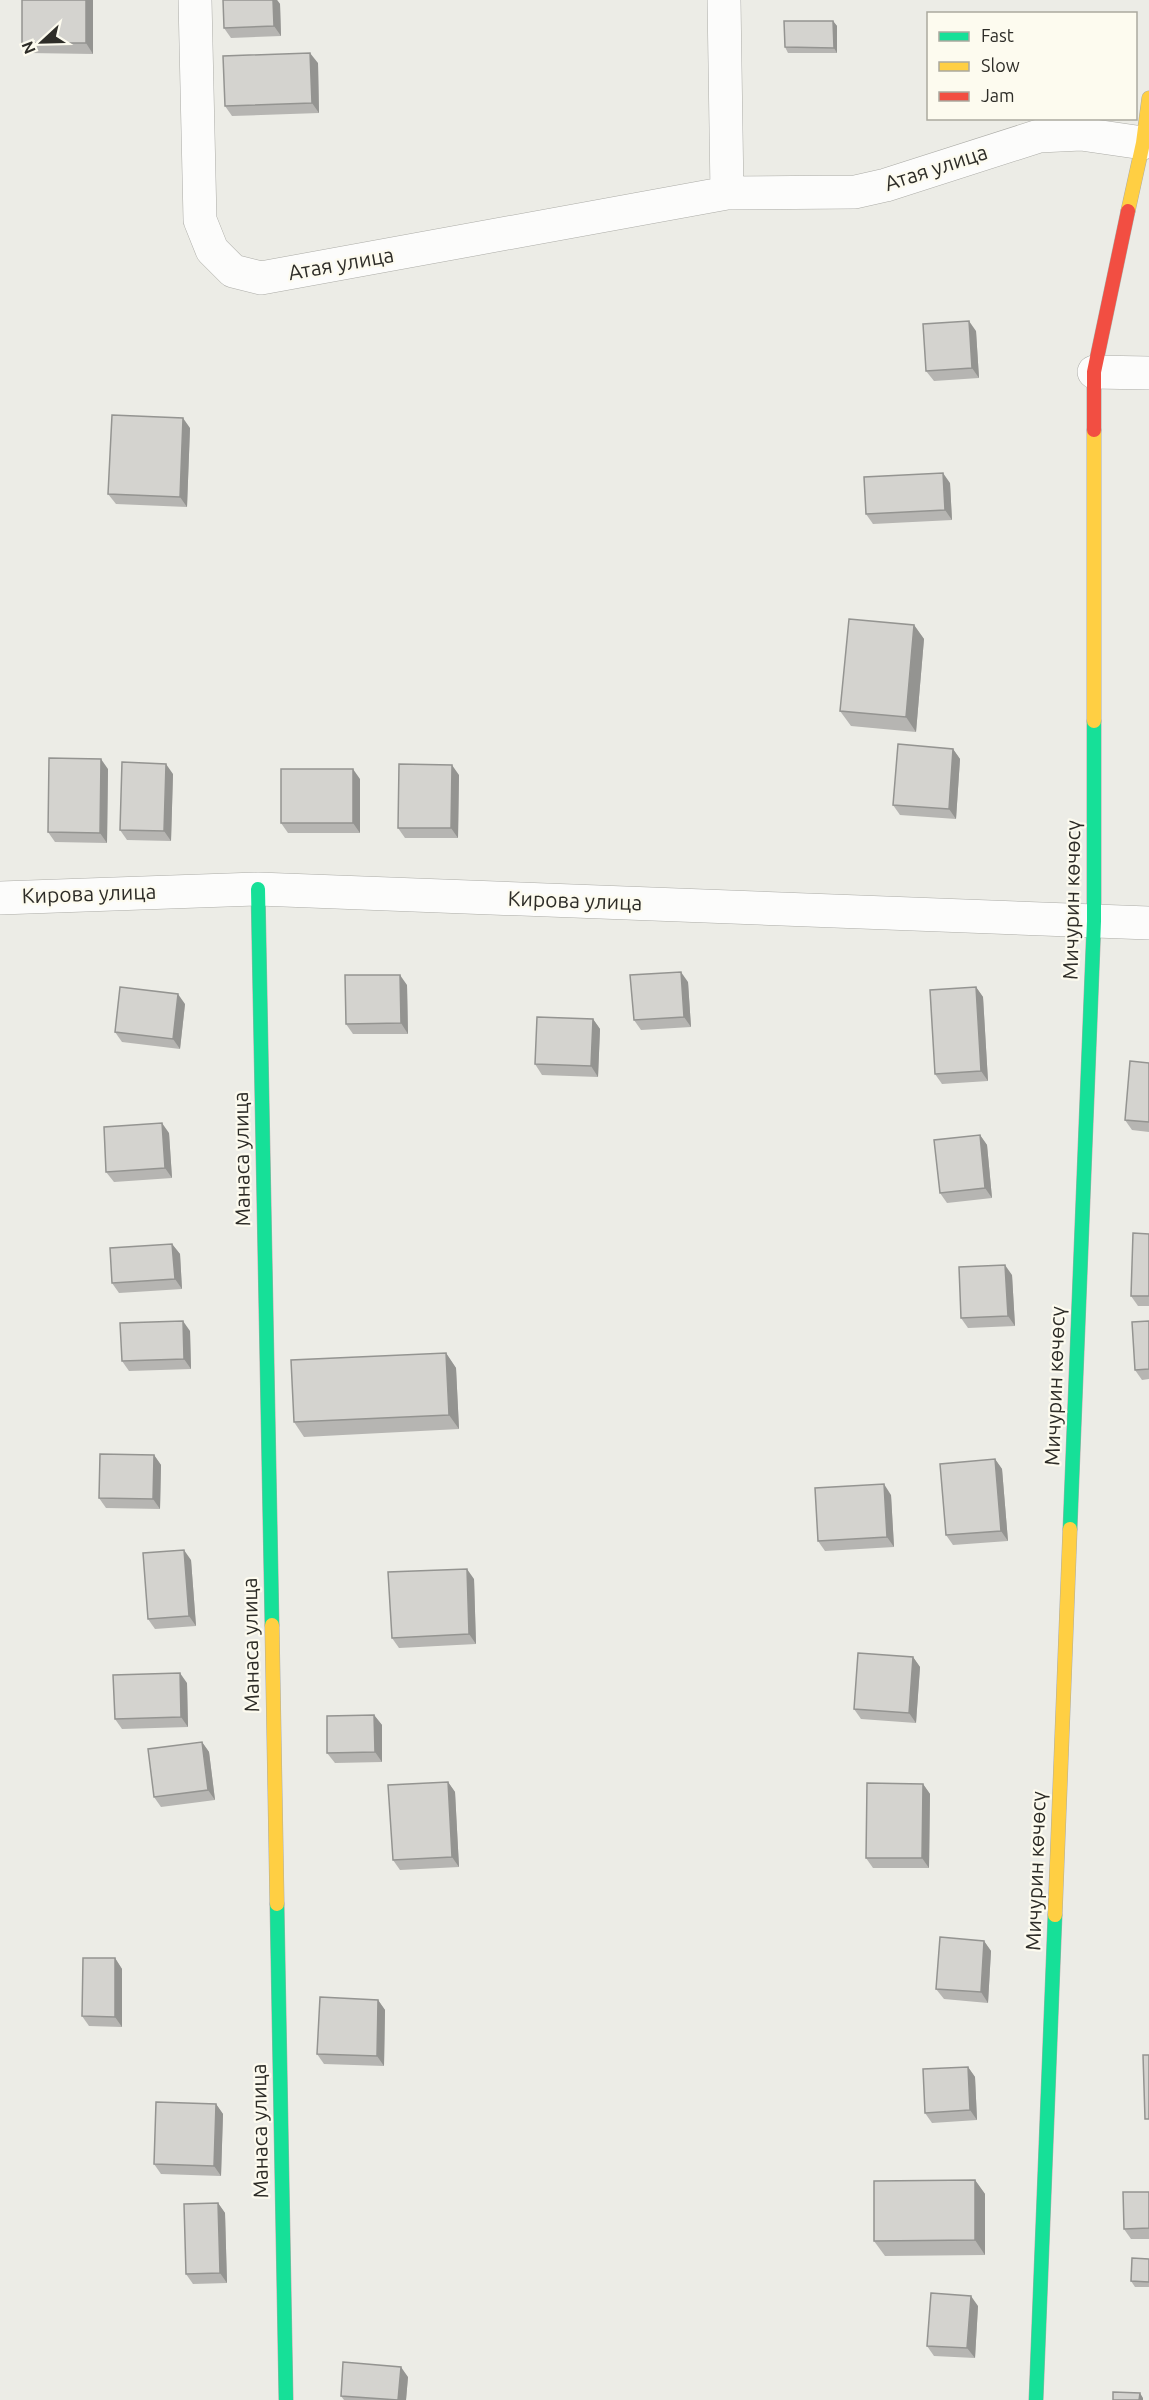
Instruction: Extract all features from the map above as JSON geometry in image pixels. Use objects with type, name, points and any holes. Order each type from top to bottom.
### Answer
[{"type":"street","name":"Атая улица","points":[[195,0],[200,220],[212,250],[233,271],[261,278],[727,193],[855,192],[886,185],[1039,136],[1081,134],[1143,142]]},
{"type":"street","points":[[724,0],[727,193]]},
{"type":"street","points":[[1149,98],[1143,142],[1094,372],[1149,373]]},
{"type":"street","name":"Мичурин көчөсү","points":[[1036,2400],[1094,921],[1094,372]]},
{"type":"street","name":"Кирова улица","points":[[0,898],[258,889],[1149,923]]},
{"type":"street","name":"Манаса улица","points":[[258,889],[286,2400]]},
{"type":"building","points":[[22,0],[86,0],[86,43],[22,43]]},
{"type":"building","points":[[223,0],[273,0],[274,26],[224,28]]},
{"type":"building","points":[[784,21],[833,21],[834,48],[785,47]]},
{"type":"building","points":[[310,53],[312,103],[225,106],[223,56]]},
{"type":"building","points":[[969,321],[972,368],[926,371],[923,324]]},
{"type":"building","points":[[112,415],[183,418],[180,497],[108,494]]},
{"type":"building","points":[[943,473],[945,510],[866,514],[864,477]]},
{"type":"building","points":[[849,619],[914,625],[906,717],[840,711]]},
{"type":"building","points":[[898,744],[953,749],[949,809],[893,805]]},
{"type":"building","points":[[49,758],[101,759],[100,833],[48,832]]},
{"type":"building","points":[[122,762],[166,764],[164,831],[120,830]]},
{"type":"building","points":[[399,764],[452,765],[451,828],[398,828]]},
{"type":"building","points":[[281,769],[353,769],[353,823],[281,823]]},
{"type":"building","points":[[681,972],[684,1017],[634,1020],[630,975]]},
{"type":"building","points":[[345,975],[400,975],[401,1023],[346,1024]]},
{"type":"building","points":[[120,987],[178,994],[173,1039],[115,1032]]},
{"type":"building","points":[[976,987],[981,1071],[935,1074],[930,990]]},
{"type":"building","points":[[537,1017],[593,1019],[591,1066],[535,1064]]},
{"type":"building","points":[[1130,1061],[1149,1063],[1149,1122],[1125,1120]]},
{"type":"building","points":[[162,1123],[165,1168],[106,1172],[104,1127]]},
{"type":"building","points":[[980,1135],[985,1188],[940,1193],[934,1140]]},
{"type":"building","points":[[1133,1233],[1149,1234],[1149,1296],[1131,1296]]},
{"type":"building","points":[[172,1244],[175,1279],[112,1283],[110,1248]]},
{"type":"building","points":[[1005,1265],[1008,1316],[961,1318],[959,1267]]},
{"type":"building","points":[[183,1321],[184,1359],[122,1361],[120,1323]]},
{"type":"building","points":[[1149,1321],[1149,1369],[1135,1370],[1132,1322]]},
{"type":"building","points":[[446,1353],[449,1415],[294,1422],[291,1360]]},
{"type":"building","points":[[100,1454],[154,1455],[153,1499],[99,1498]]},
{"type":"building","points":[[995,1459],[1001,1531],[946,1535],[940,1464]]},
{"type":"building","points":[[884,1484],[887,1537],[818,1541],[815,1488]]},
{"type":"building","points":[[184,1550],[189,1616],[148,1619],[143,1553]]},
{"type":"building","points":[[467,1569],[469,1634],[392,1638],[388,1572]]},
{"type":"building","points":[[858,1653],[913,1657],[909,1713],[854,1709]]},
{"type":"building","points":[[180,1673],[181,1717],[115,1719],[113,1675]]},
{"type":"building","points":[[374,1715],[375,1752],[327,1753],[327,1716]]},
{"type":"building","points":[[202,1742],[208,1790],[154,1797],[148,1749]]},
{"type":"building","points":[[448,1782],[452,1857],[393,1860],[388,1785]]},
{"type":"building","points":[[867,1783],[923,1784],[922,1858],[866,1858]]},
{"type":"building","points":[[940,1937],[984,1941],[981,1992],[936,1989]]},
{"type":"building","points":[[83,1958],[115,1958],[115,2017],[82,2016]]},
{"type":"building","points":[[320,1997],[378,2000],[377,2056],[317,2054]]},
{"type":"building","points":[[1143,2055],[1149,2055],[1149,2119],[1145,2119]]},
{"type":"building","points":[[968,2067],[970,2110],[925,2113],[923,2069]]},
{"type":"building","points":[[156,2102],[216,2104],[214,2166],[154,2164]]},
{"type":"building","points":[[975,2180],[975,2240],[874,2241],[874,2181]]},
{"type":"building","points":[[1123,2192],[1149,2192],[1149,2228],[1124,2229]]},
{"type":"building","points":[[218,2203],[220,2273],[186,2274],[184,2204]]},
{"type":"building","points":[[1132,2258],[1149,2259],[1149,2282],[1131,2281]]},
{"type":"building","points":[[931,2293],[971,2296],[967,2348],[927,2346]]},
{"type":"building","points":[[343,2362],[401,2367],[398,2400],[341,2396]]},
{"type":"building","points":[[1113,2392],[1140,2393],[1139,2400],[1113,2400]]},
{"type":"traffic: fast","points":[[1070,1529],[1094,921],[1094,721]]},
{"type":"traffic: fast","points":[[258,889],[272,1625]]},
{"type":"traffic: fast","points":[[277,1904],[286,2400]]},
{"type":"traffic: fast","points":[[1036,2400],[1055,1915]]},
{"type":"traffic: slow","points":[[1128,211],[1143,143],[1149,98]]},
{"type":"traffic: slow","points":[[1094,430],[1094,721]]},
{"type":"traffic: slow","points":[[1055,1915],[1070,1529]]},
{"type":"traffic: slow","points":[[272,1625],[277,1904]]},
{"type":"traffic: jam","points":[[1094,430],[1094,372],[1128,211]]}]
